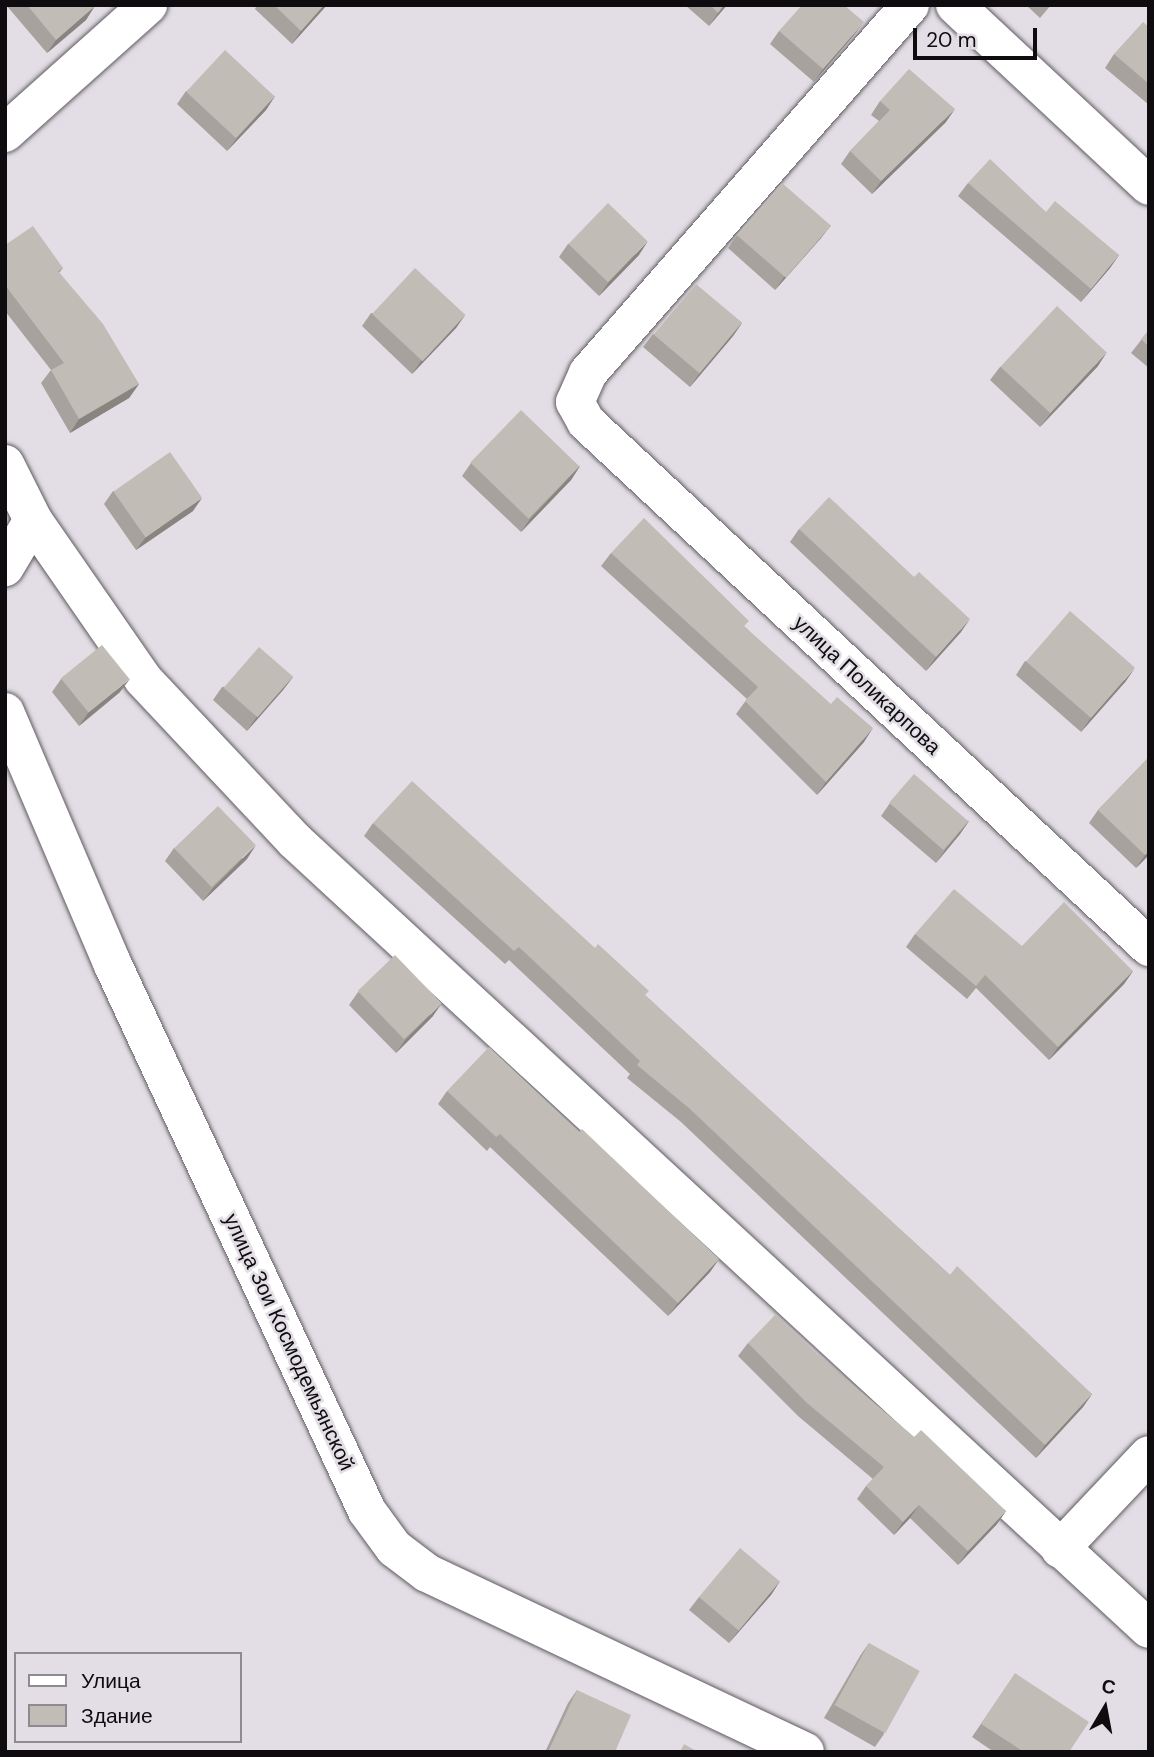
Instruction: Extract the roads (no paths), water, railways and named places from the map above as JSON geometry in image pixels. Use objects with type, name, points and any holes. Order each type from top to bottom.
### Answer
[{"type":"street","points":[[5,133],[148,5]]},
{"type":"street","name":"улица Поликарпова","points":[[910,5],[588,373],[575,402],[586,422],[1149,947]]},
{"type":"street","points":[[955,5],[1149,186]]},
{"type":"street","points":[[5,464],[33,520],[143,679],[294,839],[1149,1629]]},
{"type":"street","points":[[5,567],[33,520]]},
{"type":"street","name":"улица Зои Космодемьянской","points":[[5,712],[129,1000],[367,1511],[394,1548],[427,1573],[805,1752]]},
{"type":"street","points":[[1060,1549],[1149,1455]]}]
